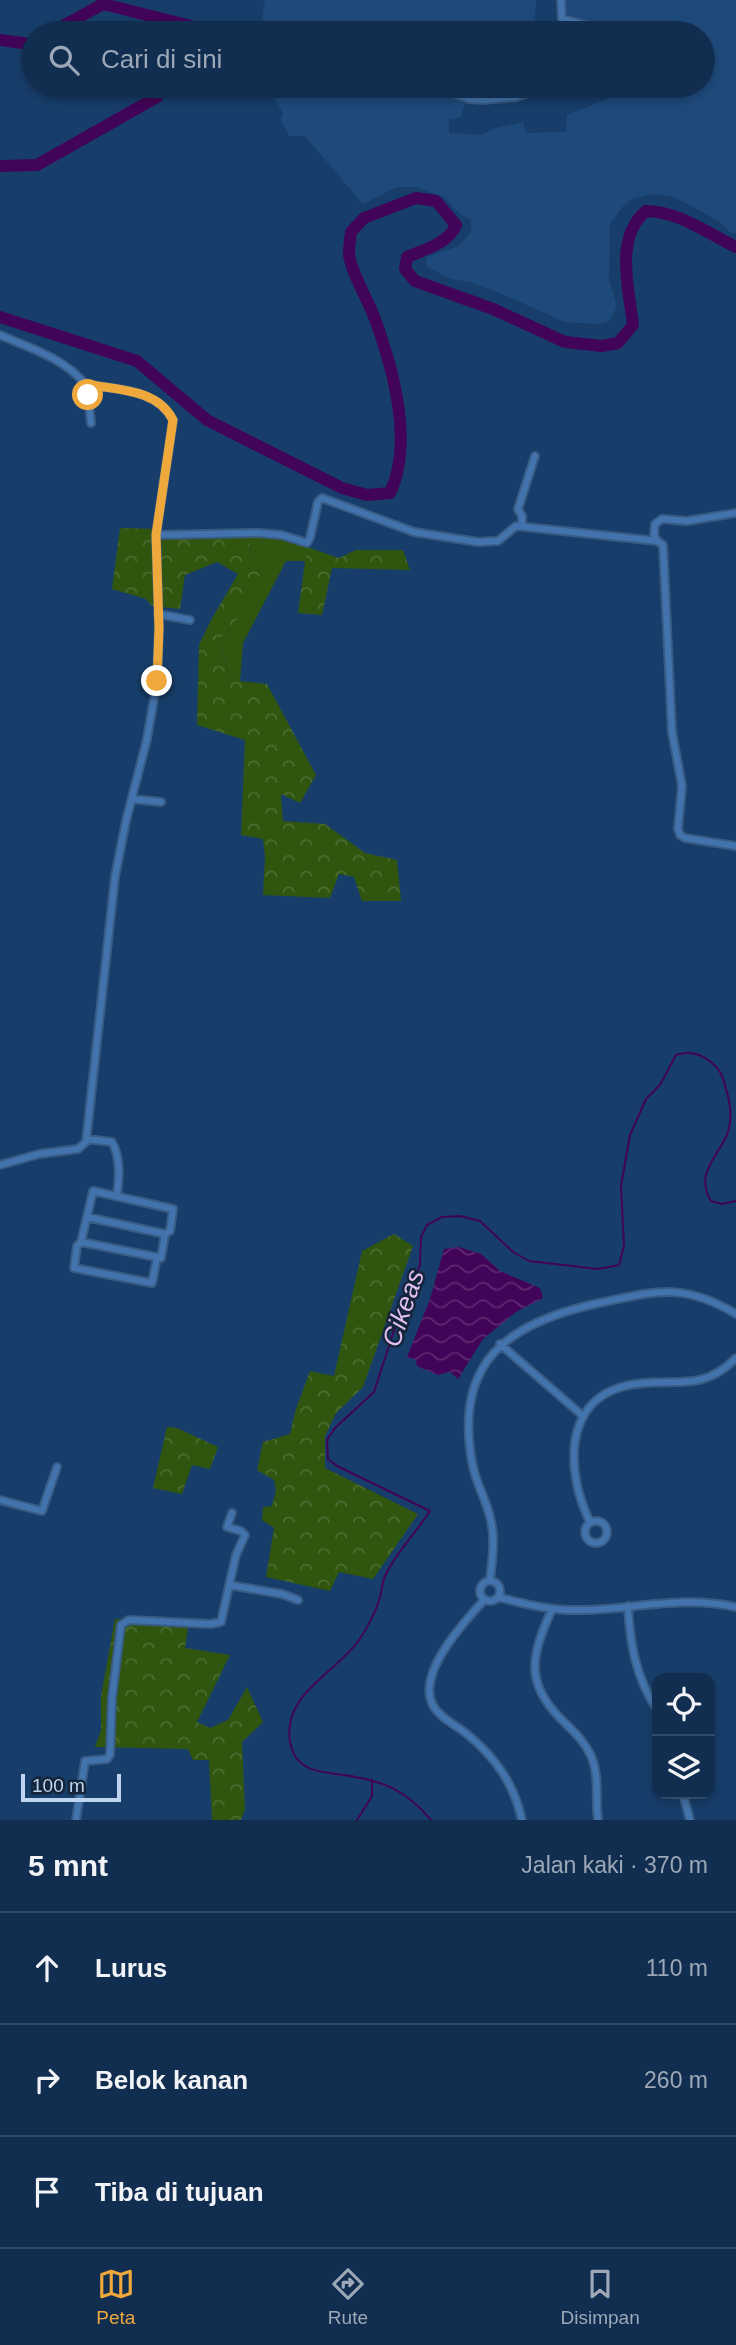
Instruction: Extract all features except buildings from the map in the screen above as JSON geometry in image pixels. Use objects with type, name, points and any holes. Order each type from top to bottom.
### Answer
[{"type":"street","points":[[561,0],[562,19],[570,21]]},
{"type":"street","points":[[467,98],[505,98]]},
{"type":"street","points":[[0,335],[74,371],[85,384],[91,423]]},
{"type":"street","points":[[0,1165],[38,1154],[78,1149],[87,1139],[114,889],[157,681],[156,535],[173,420],[168,410],[155,400],[137,393],[85,384]]},
{"type":"street","points":[[522,526],[522,516],[518,509],[535,456]]},
{"type":"street","points":[[156,535],[267,534],[282,535],[307,543],[318,502],[322,498],[415,532],[478,542],[498,541],[513,527],[522,526],[657,541],[663,545],[664,550],[663,580],[672,732],[682,786],[678,830],[685,838],[736,846]]},
{"type":"street","points":[[657,541],[654,529],[658,520],[687,520],[736,513]]},
{"type":"street","points":[[158,614],[190,620]]},
{"type":"street","points":[[132,799],[161,802]]},
{"type":"street","points":[[87,1139],[112,1142],[120,1172],[117,1196]]},
{"type":"street","points":[[87,1217],[165,1234],[170,1231],[173,1209],[93,1191],[77,1246],[74,1268],[152,1283],[157,1257]]},
{"type":"street","points":[[80,1242],[161,1258],[165,1234]]},
{"type":"street","points":[[490,1581],[493,1527],[474,1469],[470,1423],[477,1382],[490,1356],[500,1344],[524,1328],[554,1315],[666,1290],[708,1298],[736,1314]]},
{"type":"street","points":[[500,1344],[583,1416]]},
{"type":"street","points":[[590,1522],[575,1482],[573,1464],[575,1438],[583,1416],[596,1401],[627,1385],[703,1380],[721,1372],[736,1359]]},
{"type":"street","points":[[0,1500],[42,1511],[57,1467]]},
{"type":"street","points":[[76,1820],[85,1761],[107,1759],[110,1755],[112,1698],[121,1625],[129,1620],[217,1624],[222,1620],[236,1555],[245,1535],[241,1531],[228,1529],[232,1513]]},
{"type":"street","points":[[490,1581],[498,1586],[498,1597]]},
{"type":"street","points":[[490,1581],[482,1584],[480,1589],[484,1600],[492,1601],[498,1597],[552,1609],[701,1601],[736,1607]]},
{"type":"street","points":[[229,1585],[282,1594],[298,1600]]},
{"type":"street","points":[[484,1600],[448,1643],[431,1680],[431,1700],[442,1715],[495,1759],[511,1786],[522,1820]]},
{"type":"street","points":[[628,1606],[634,1658],[652,1701]]},
{"type":"street","points":[[552,1609],[535,1652],[534,1675],[546,1701],[579,1737],[591,1757],[595,1768],[598,1820]]},
{"type":"street","points":[[684,1799],[690,1820]]},
{"type":"shaded area","points":[[265,0],[536,0],[535,21],[262,21]]},
{"type":"shaded area","points":[[557,0],[736,0],[736,233],[730,233],[719,221],[672,196],[652,194],[631,199],[610,224],[609,280],[617,306],[610,321],[597,324],[565,322],[497,292],[451,279],[426,266],[427,257],[459,246],[471,232],[471,220],[460,214],[444,197],[416,187],[397,187],[363,204],[305,136],[289,136],[281,120],[283,113],[274,98],[467,98],[460,118],[449,119],[449,133],[480,135],[523,122],[526,133],[566,132],[567,115],[608,98],[715,98],[715,21],[572,21],[557,17]]},
{"type":"green space","points":[[120,528],[161,529],[160,537],[246,536],[253,555],[265,564],[235,622],[219,640],[228,673],[240,681],[267,684],[316,775],[300,803],[281,794],[283,821],[325,824],[365,853],[397,860],[401,901],[362,901],[354,877],[339,874],[330,898],[263,895],[263,839],[241,835],[245,740],[197,725],[199,645],[238,574],[217,562],[185,575],[180,609],[152,606],[146,599],[112,589]]},
{"type":"green space","points":[[246,536],[279,538],[307,547],[307,561],[286,561],[243,643],[240,681],[228,673],[219,640],[235,622],[253,555]]},
{"type":"green space","points":[[307,547],[339,558],[356,550],[403,550],[410,570],[332,568],[322,615],[298,613]]},
{"type":"green space","points":[[394,1234],[413,1246],[363,1387],[336,1413],[325,1436],[325,1468],[418,1514],[373,1579],[339,1572],[330,1591],[266,1577],[274,1528],[262,1520],[263,1507],[272,1506],[276,1490],[274,1480],[257,1470],[263,1442],[290,1434],[310,1371],[334,1376],[362,1251]]},
{"type":"green space","points":[[167,1427],[177,1428],[218,1447],[210,1469],[192,1465],[182,1494],[153,1488]]},
{"type":"green space","points":[[115,1619],[189,1621],[185,1648],[230,1655],[197,1722],[210,1728],[228,1720],[247,1687],[263,1722],[242,1742],[245,1809],[241,1820],[212,1820],[209,1760],[193,1760],[188,1749],[95,1747],[101,1731],[101,1696]]},
{"type":"water","points":[[459,1247],[481,1254],[500,1271],[540,1288],[543,1298],[516,1312],[483,1339],[458,1379],[450,1372],[438,1375],[417,1366],[416,1360],[407,1357],[430,1299],[444,1249]]},
{"type":"waterway","points":[[72,21],[103,4],[171,21]]},
{"type":"waterway","points":[[0,40],[21,43]]},
{"type":"waterway","points":[[0,166],[37,165],[155,98]]},
{"type":"waterway","points":[[0,317],[137,361],[207,420],[342,488],[367,495],[390,493],[397,473],[400,451],[398,406],[382,339],[349,254],[351,232],[364,218],[416,198],[436,201],[456,225],[442,241],[407,257],[405,269],[415,281],[493,309],[565,342],[602,346],[618,343],[633,325],[627,280],[627,249],[636,222],[646,211],[682,219],[736,247]]},
{"type":"waterway","name":"Cikeas","points":[[431,1820],[412,1801],[392,1788],[370,1780],[320,1772],[307,1767],[296,1757],[290,1742],[290,1725],[294,1710],[313,1685],[349,1652],[362,1636],[376,1608],[390,1567],[430,1511],[337,1466],[328,1459],[327,1440],[335,1428],[374,1392],[397,1321],[420,1265],[421,1237],[427,1225],[442,1217],[460,1216],[480,1221],[513,1252],[529,1261],[598,1269],[619,1265],[624,1246],[621,1186],[630,1135],[646,1099],[660,1085],[676,1055],[685,1053],[707,1059],[723,1077],[730,1107],[730,1125],[709,1167],[705,1183],[711,1201],[722,1204],[736,1201]]},
{"type":"waterway","points":[[357,1820],[372,1796],[372,1780]]},
{"type":"route","points":[[88,395],[85,384],[137,393],[155,400],[168,410],[173,420],[156,535],[159,628],[157,681]]}]
